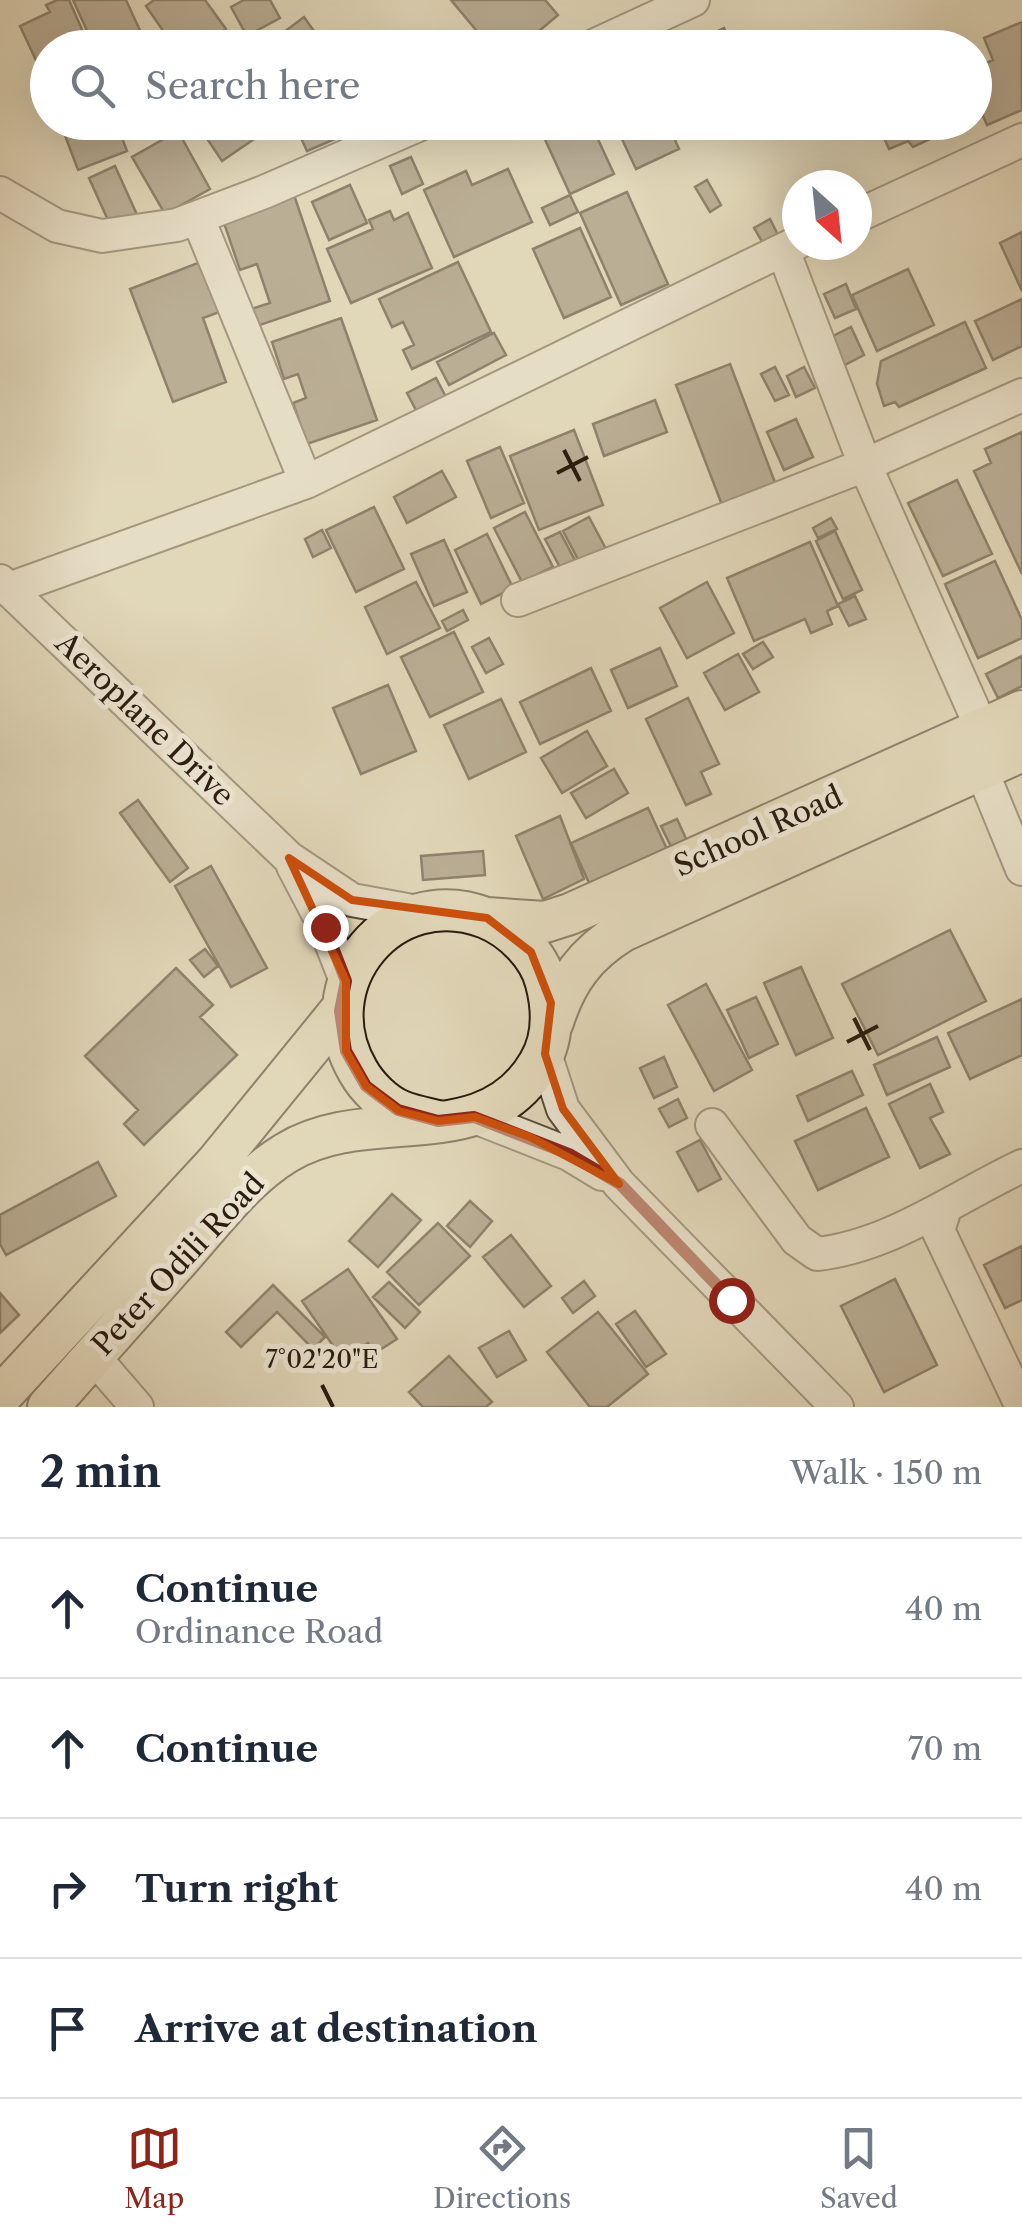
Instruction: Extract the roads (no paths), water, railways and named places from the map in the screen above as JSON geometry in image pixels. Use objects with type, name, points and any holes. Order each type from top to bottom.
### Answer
[{"type":"main road","name":"School Road","points":[[487,918],[545,922],[570,914],[1022,710]]},
{"type":"main road","name":"School Road","points":[[548,1042],[561,996],[571,977],[604,943],[1022,751]]},
{"type":"main road","points":[[0,1398],[217,1162],[343,996],[364,950],[390,926],[423,913],[456,910],[487,918],[511,932],[538,964],[551,1003],[548,1042],[528,1082],[504,1104],[456,1119],[398,1110],[366,1086],[346,1051],[343,996]]},
{"type":"main road","name":"Peter Odili Road","points":[[48,1407],[234,1197],[287,1152],[349,1129],[456,1119]]},
{"type":"street","points":[[629,30],[693,0]]},
{"type":"street","points":[[0,193],[57,226],[102,236],[177,225],[384,140]]},
{"type":"street","points":[[872,209],[1022,140]]},
{"type":"street","points":[[201,226],[306,482]]},
{"type":"street","points":[[5,585],[306,482],[782,251]]},
{"type":"street","points":[[794,260],[865,465],[982,729]]},
{"type":"street","points":[[518,600],[865,465],[1022,396]]},
{"type":"street","name":"Aeroplane Drive","points":[[5,585],[288,858]]},
{"type":"street","points":[[981,770],[1022,869]]},
{"type":"street","points":[[288,858],[352,900],[423,913]]},
{"type":"street","points":[[288,858],[309,893],[343,996]]},
{"type":"street","points":[[548,1042],[563,1109],[620,1184],[837,1407]]},
{"type":"street","points":[[456,1119],[569,1154],[620,1184]]},
{"type":"street","points":[[712,1125],[798,1240],[817,1254],[842,1251],[946,1208],[977,1187],[1022,1166]]},
{"type":"street","points":[[946,1208],[938,1230],[1022,1406]]},
{"type":"street","points":[[93,1356],[137,1407]]}]
